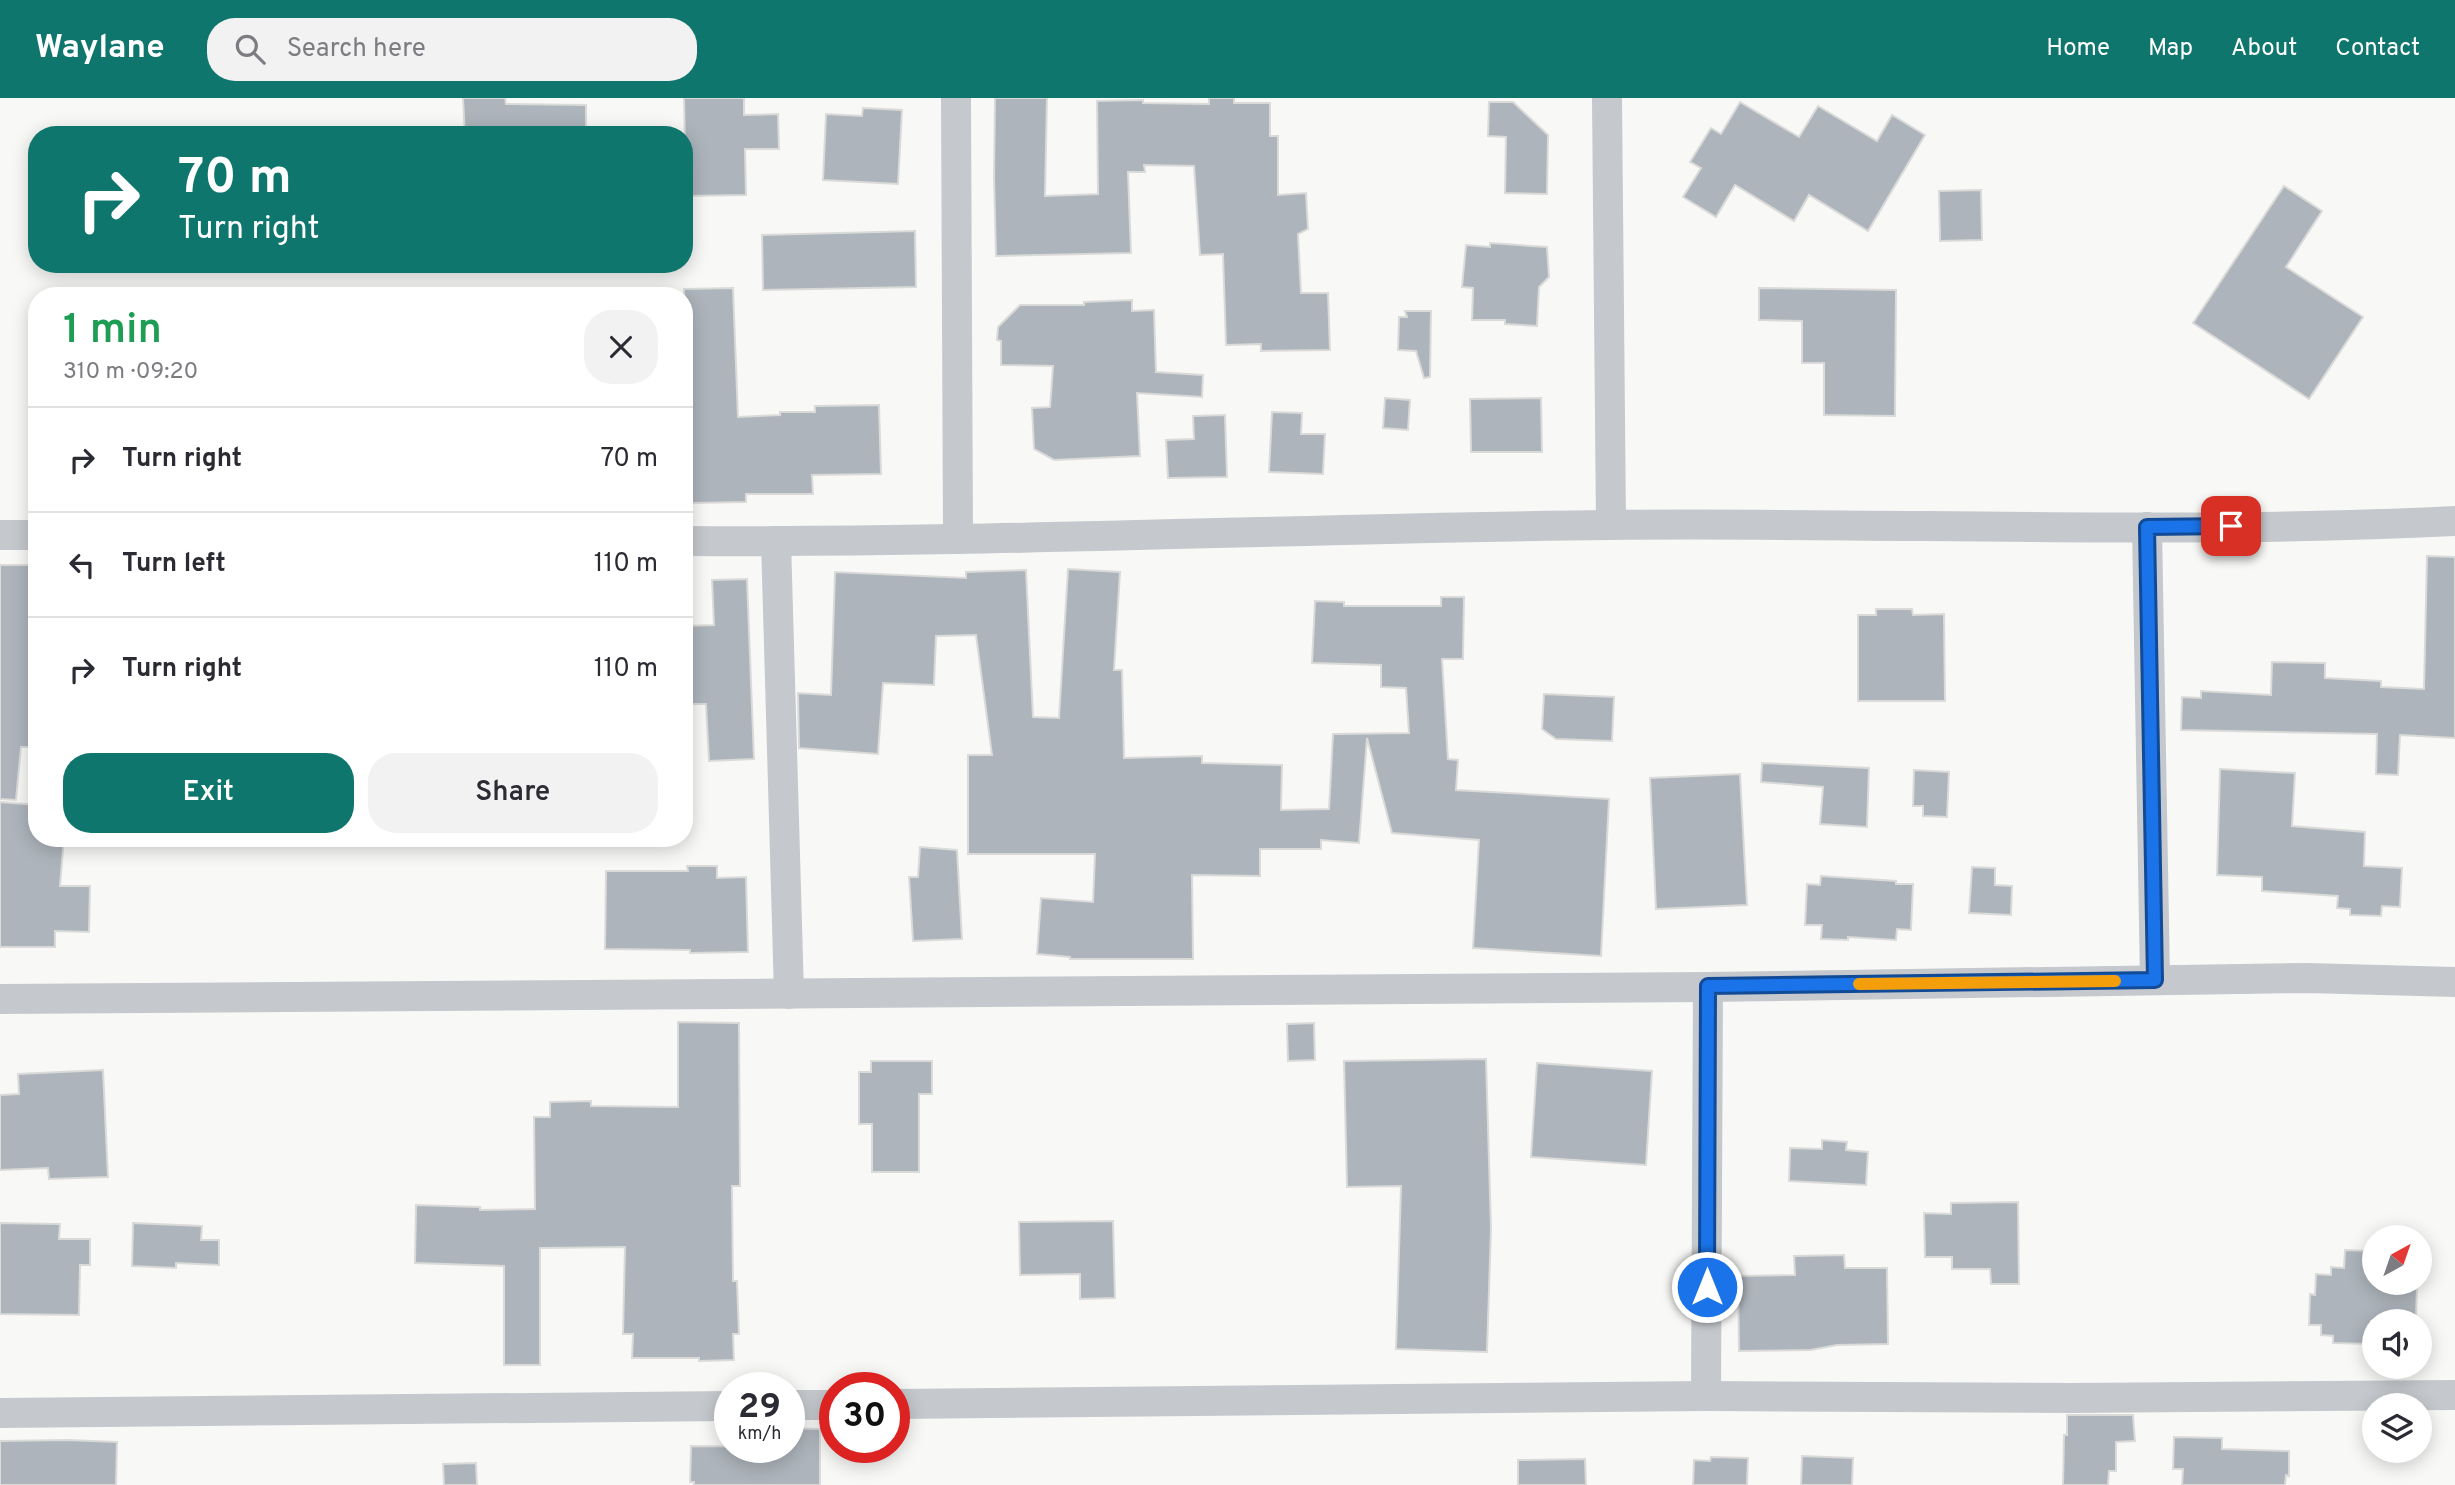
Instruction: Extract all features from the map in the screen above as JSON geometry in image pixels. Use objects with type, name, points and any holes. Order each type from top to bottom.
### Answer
[{"type":"street","points":[[956,98],[958,538]]},
{"type":"street","points":[[1607,98],[1612,525]]},
{"type":"street","points":[[693,541],[1612,525],[2147,527],[2455,521]]},
{"type":"street","points":[[2147,527],[2155,980]]},
{"type":"street","points":[[0,535],[28,535]]},
{"type":"street","points":[[776,541],[789,995]]},
{"type":"street","points":[[0,999],[789,995],[2307,978],[2455,982]]},
{"type":"street","points":[[1706,1396],[1708,986]]},
{"type":"street","points":[[910,1404],[1706,1396],[2085,1398],[2455,1395]]},
{"type":"street","points":[[0,1413],[714,1406]]},
{"type":"building","points":[[463,98],[505,98],[506,104],[586,105],[586,126],[465,126]]},
{"type":"building","points":[[684,98],[744,98],[744,115],[778,114],[779,149],[745,149],[746,195],[693,196],[693,126],[685,126]]},
{"type":"building","points":[[995,98],[1047,98],[1045,196],[1098,194],[1097,101],[1143,100],[1143,103],[1209,104],[1209,98],[1234,98],[1234,103],[1270,103],[1270,136],[1278,136],[1278,195],[1306,193],[1308,229],[1298,234],[1301,293],[1328,293],[1330,350],[1261,351],[1261,344],[1226,345],[1223,254],[1200,255],[1194,166],[1144,165],[1145,172],[1128,172],[1131,253],[996,256]]},
{"type":"building","points":[[1489,102],[1513,102],[1548,135],[1547,194],[1505,193],[1506,137],[1488,136]]},
{"type":"building","points":[[1740,102],[1799,137],[1818,106],[1877,141],[1892,115],[1925,135],[1868,231],[1809,195],[1794,221],[1735,185],[1716,217],[1683,197],[1701,168],[1690,162],[1711,128],[1721,134]]},
{"type":"building","points":[[863,108],[902,110],[898,184],[823,180],[826,114],[862,116]]},
{"type":"building","points":[[2284,186],[2322,211],[2286,267],[2363,317],[2309,399],[2193,323]]},
{"type":"building","points":[[1981,190],[1982,240],[1940,241],[1939,191]]},
{"type":"building","points":[[915,231],[916,287],[763,290],[762,235]]},
{"type":"building","points":[[1490,243],[1547,247],[1549,277],[1539,287],[1537,326],[1505,324],[1505,320],[1472,320],[1473,288],[1462,287],[1466,245],[1490,247]]},
{"type":"building","points":[[733,288],[738,417],[780,415],[780,412],[815,412],[815,406],[879,405],[881,474],[812,475],[813,494],[746,494],[746,502],[693,503],[693,289]]},
{"type":"building","points":[[1759,288],[1896,290],[1895,416],[1824,415],[1824,363],[1802,363],[1802,321],[1759,320]]},
{"type":"building","points":[[1132,300],[1132,311],[1154,310],[1156,372],[1203,375],[1202,397],[1137,393],[1140,456],[1054,460],[1034,449],[1032,408],[1050,407],[1053,366],[1001,365],[998,327],[1020,305],[1084,305],[1084,302]]},
{"type":"building","points":[[1405,311],[1431,311],[1430,377],[1424,378],[1416,351],[1398,350],[1399,317],[1407,317]]},
{"type":"building","points":[[1385,398],[1410,400],[1408,430],[1383,428]]},
{"type":"building","points":[[1541,398],[1542,452],[1471,452],[1470,399]]},
{"type":"building","points":[[1272,412],[1302,413],[1301,434],[1325,434],[1323,474],[1269,472]]},
{"type":"building","points":[[1225,415],[1227,477],[1168,478],[1166,440],[1194,439],[1193,416]]},
{"type":"building","points":[[2427,556],[2455,557],[2455,738],[2400,735],[2398,775],[2376,774],[2377,734],[2181,730],[2182,697],[2201,698],[2201,691],[2271,695],[2272,662],[2325,663],[2325,678],[2381,681],[2381,687],[2424,689]]},
{"type":"building","points":[[0,565],[28,565],[28,747],[21,747],[16,800],[0,799]]},
{"type":"building","points":[[1068,569],[1120,572],[1114,670],[1122,670],[1124,758],[1202,756],[1202,763],[1282,765],[1281,810],[1329,809],[1333,734],[1409,733],[1406,688],[1381,687],[1381,665],[1312,663],[1315,601],[1344,602],[1344,606],[1441,606],[1441,597],[1464,597],[1463,659],[1442,659],[1448,759],[1458,760],[1456,790],[1609,799],[1601,956],[1473,948],[1479,840],[1392,833],[1367,738],[1359,843],[1321,840],[1321,849],[1260,849],[1260,876],[1192,875],[1193,959],[1070,959],[1037,954],[1041,898],[1093,902],[1095,854],[968,854],[968,755],[992,755],[976,635],[936,636],[934,685],[883,683],[878,754],[799,748],[798,693],[831,695],[835,572],[966,578],[966,572],[1026,570],[1033,717],[1059,718]]},
{"type":"building","points":[[747,579],[754,759],[709,761],[706,704],[693,704],[693,626],[714,625],[712,580]]},
{"type":"building","points":[[1876,609],[1912,609],[1913,615],[1944,614],[1945,701],[1858,701],[1858,615],[1876,615]]},
{"type":"building","points":[[1544,694],[1614,697],[1612,741],[1556,739],[1542,729]]},
{"type":"building","points":[[1762,763],[1869,768],[1867,827],[1820,824],[1823,787],[1761,782]]},
{"type":"building","points":[[2220,769],[2295,773],[2292,826],[2365,832],[2364,866],[2402,868],[2400,907],[2382,906],[2381,916],[2350,915],[2350,909],[2337,908],[2338,896],[2262,891],[2262,877],[2217,875]]},
{"type":"building","points":[[1914,770],[1949,772],[1947,817],[1923,816],[1923,806],[1913,806]]},
{"type":"building","points":[[1740,774],[1747,905],[1656,909],[1650,778]]},
{"type":"building","points":[[0,802],[28,804],[28,847],[63,847],[60,886],[90,886],[89,932],[55,931],[55,947],[0,947]]},
{"type":"building","points":[[920,847],[957,850],[962,939],[913,941],[909,877],[918,877]]},
{"type":"building","points":[[687,866],[717,866],[717,878],[746,877],[748,952],[690,953],[690,950],[605,949],[606,871],[688,871]]},
{"type":"building","points":[[1972,867],[1995,868],[1995,885],[2012,886],[2011,915],[1969,913]]},
{"type":"building","points":[[1821,876],[1913,884],[1911,930],[1897,929],[1896,940],[1848,937],[1848,940],[1821,939],[1822,925],[1805,925],[1807,884],[1820,885]]},
{"type":"building","points":[[678,1022],[739,1023],[740,1186],[732,1186],[733,1281],[737,1281],[739,1334],[733,1334],[734,1360],[632,1358],[633,1334],[623,1334],[625,1247],[540,1248],[540,1365],[504,1365],[504,1266],[415,1263],[416,1205],[480,1207],[480,1210],[535,1209],[534,1117],[550,1117],[550,1102],[591,1101],[591,1106],[678,1107]]},
{"type":"building","points":[[1314,1023],[1315,1060],[1288,1061],[1287,1024]]},
{"type":"building","points":[[1486,1059],[1491,1228],[1487,1352],[1396,1349],[1401,1186],[1347,1187],[1344,1061]]},
{"type":"building","points":[[871,1061],[932,1061],[932,1094],[919,1094],[919,1172],[872,1172],[872,1124],[859,1124],[859,1072],[871,1072]]},
{"type":"building","points":[[1537,1063],[1652,1071],[1646,1165],[1531,1157]]},
{"type":"building","points":[[103,1070],[108,1177],[49,1179],[48,1168],[0,1170],[0,1095],[19,1094],[18,1074]]},
{"type":"building","points":[[1822,1140],[1847,1142],[1846,1150],[1868,1152],[1866,1185],[1789,1181],[1790,1148],[1822,1149]]},
{"type":"building","points":[[2018,1202],[2019,1284],[1991,1284],[1990,1269],[1952,1269],[1952,1257],[1925,1257],[1924,1213],[1951,1214],[1951,1203]]},
{"type":"building","points":[[1113,1221],[1115,1298],[1080,1299],[1080,1274],[1020,1275],[1019,1222]]},
{"type":"building","points":[[0,1223],[60,1224],[59,1239],[90,1239],[90,1265],[80,1265],[79,1315],[0,1314]]},
{"type":"building","points":[[133,1223],[202,1226],[201,1240],[219,1240],[219,1265],[176,1263],[176,1268],[132,1266]]},
{"type":"building","points":[[2345,1250],[2362,1251],[2362,1295],[2417,1295],[2416,1309],[2362,1309],[2362,1344],[2333,1343],[2333,1336],[2321,1335],[2321,1325],[2309,1325],[2310,1294],[2315,1295],[2316,1274],[2331,1275],[2331,1267],[2344,1268]]},
{"type":"building","points":[[1844,1255],[1845,1268],[1887,1268],[1888,1344],[1837,1345],[1811,1350],[1739,1351],[1738,1276],[1795,1275],[1794,1256]]},
{"type":"building","points":[[2067,1415],[2133,1415],[2135,1441],[2116,1442],[2116,1471],[2109,1471],[2108,1485],[2063,1485]]},
{"type":"building","points":[[805,1429],[819,1429],[820,1485],[694,1485],[694,1482],[690,1482],[691,1446],[714,1446],[714,1463],[805,1463]]},
{"type":"building","points":[[2174,1437],[2222,1438],[2222,1449],[2289,1451],[2289,1476],[2286,1475],[2285,1485],[2182,1485],[2183,1469],[2173,1469]]},
{"type":"building","points":[[0,1441],[117,1442],[116,1485],[0,1485]]},
{"type":"building","points":[[1802,1456],[1853,1458],[1852,1485],[1801,1485]]},
{"type":"building","points":[[1711,1457],[1748,1458],[1747,1485],[1693,1485],[1694,1460],[1710,1461]]},
{"type":"building","points":[[1585,1459],[1586,1485],[1518,1485],[1518,1460]]},
{"type":"building","points":[[476,1463],[477,1485],[444,1485],[443,1464]]},
{"type":"slow traffic","points":[[1859,984],[2115,981]]},
{"type":"route","points":[[1707,1287],[1708,986],[2155,980],[2147,527],[2231,526]]}]
